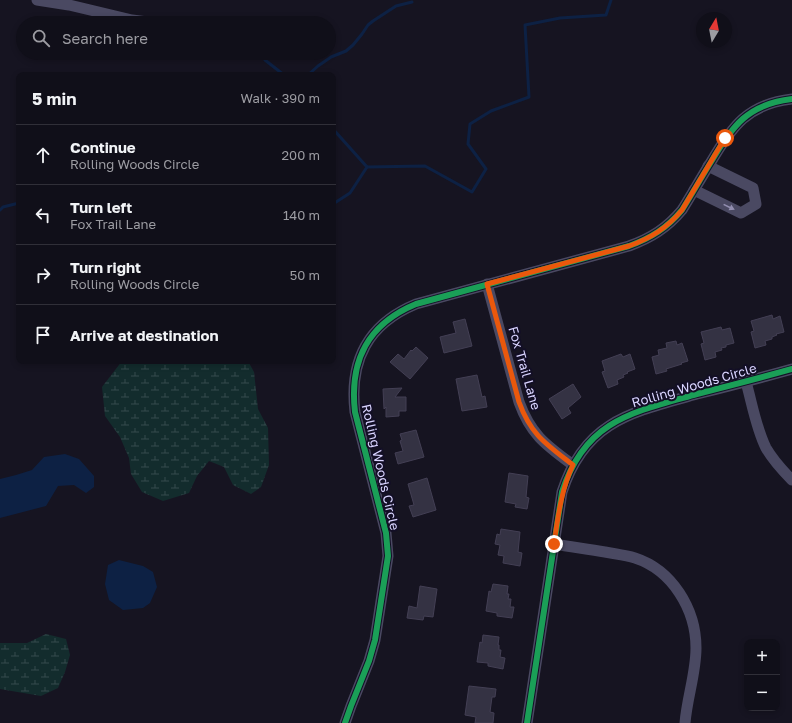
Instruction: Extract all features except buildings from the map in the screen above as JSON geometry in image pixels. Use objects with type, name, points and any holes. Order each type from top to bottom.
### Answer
[{"type":"street","points":[[37,0],[58,2],[116,16]]},
{"type":"street","name":"Rolling Woods Circle","points":[[346,723],[351,706],[369,661],[375,640],[388,556],[386,532],[355,412],[353,395],[354,378],[358,361],[367,343],[377,330],[392,316],[416,304],[629,246],[660,232],[674,220],[682,210],[725,138],[742,119],[757,109],[770,104],[792,99]]},
{"type":"street","points":[[694,190],[741,213],[756,204],[753,188],[708,166]]},
{"type":"street","name":"Fox Trail Lane","points":[[487,284],[524,417],[541,440],[573,465]]},
{"type":"street","name":"Rolling Woods Circle","points":[[526,723],[562,492],[566,478],[581,452],[593,438],[607,426],[624,416],[646,408],[792,369]]},
{"type":"street","points":[[746,382],[766,448],[779,466],[792,480]]},
{"type":"street","points":[[554,544],[625,555],[642,561],[653,566],[663,574],[680,593],[692,618],[696,648],[685,723]]},
{"type":"green space","points":[[120,364],[250,364],[254,372],[258,409],[268,428],[269,465],[261,487],[251,494],[233,485],[224,467],[209,461],[197,476],[189,493],[163,501],[142,492],[131,474],[129,458],[120,437],[105,416],[102,387]]},
{"type":"green space","points":[[46,634],[66,639],[70,655],[58,688],[41,696],[0,689],[0,643],[27,643]]},
{"type":"water","points":[[65,454],[79,459],[94,476],[94,487],[86,493],[74,485],[58,486],[46,506],[0,518],[0,479],[32,470],[44,457]]},
{"type":"water","points":[[119,560],[143,566],[153,572],[157,587],[150,603],[143,608],[123,610],[109,600],[105,584],[108,565]]},
{"type":"waterway","points":[[367,167],[425,166],[472,192],[486,169],[468,144],[470,124],[491,111],[529,97],[525,25],[560,18],[606,15],[611,0]]},
{"type":"waterway","points":[[336,55],[346,51],[353,45],[368,25],[373,21],[396,6],[412,2]]},
{"type":"waterway","points":[[265,60],[280,72]]},
{"type":"waterway","points":[[311,72],[327,60]]},
{"type":"waterway","points":[[336,132],[367,167]]},
{"type":"waterway","points":[[336,202],[350,193],[367,167]]},
{"type":"waterway","points":[[0,210],[3,207],[16,204]]},
{"type":"cycle path","points":[[345,723],[369,661],[375,640],[388,556],[386,533],[355,412],[355,376],[359,360],[365,346],[374,333],[385,322],[399,312],[416,304],[629,246],[644,240],[664,227],[682,210],[726,138],[743,119],[764,106],[792,99]]},
{"type":"cycle path","points":[[527,723],[562,492],[572,468],[584,449],[598,434],[614,423],[632,414],[674,400],[792,369]]},
{"type":"route","points":[[554,544],[562,492],[566,478],[573,465],[546,445],[533,431],[524,417],[487,284],[629,246],[660,232],[674,220],[682,210],[725,138]]}]
